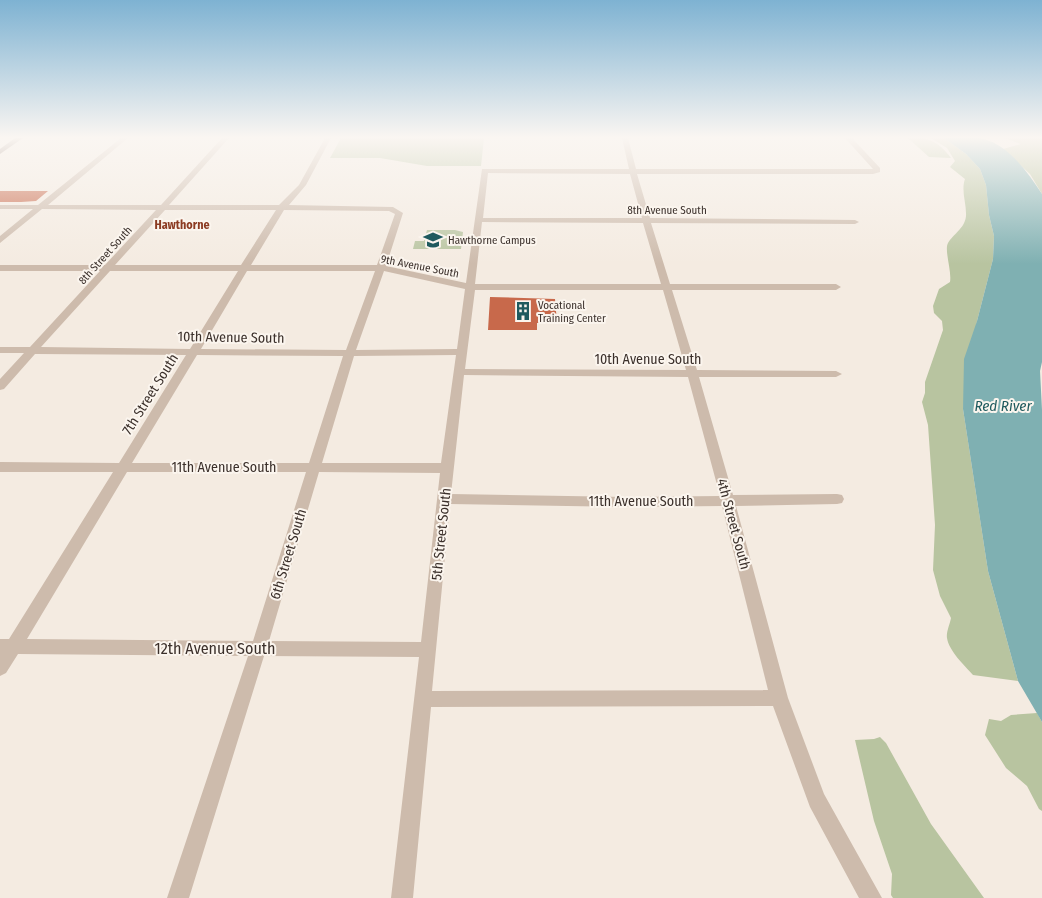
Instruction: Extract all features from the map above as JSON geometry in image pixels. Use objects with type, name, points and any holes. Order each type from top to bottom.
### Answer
[{"type":"street","points":[[0,240],[74,180]]},
{"type":"street","name":"8th Street South","points":[[0,386],[188,180]]},
{"type":"street","name":"7th Street South","points":[[0,668],[7,646],[123,467],[281,208],[288,203],[304,180]]},
{"type":"street","name":"5th Street South","points":[[402,898],[447,468],[484,180]]},
{"type":"street","name":"4th Street South","points":[[634,180],[728,500],[779,698],[817,800],[871,898]]},
{"type":"street","points":[[0,206],[281,208]]},
{"type":"street","name":"6th Street South","points":[[178,898],[259,648],[350,353],[381,268],[398,213],[396,210],[353,208],[281,208]]},
{"type":"street","name":"8th Avenue South","points":[[478,220],[854,222]]},
{"type":"street","name":"9th Avenue South","points":[[0,268],[381,268],[471,287],[836,287]]},
{"type":"street","name":"10th Avenue South","points":[[0,350],[462,352]]},
{"type":"street","name":"10th Avenue South","points":[[460,372],[836,374]]},
{"type":"street","name":"11th Avenue South","points":[[0,467],[447,468]]},
{"type":"street","name":"11th Avenue South","points":[[444,499],[627,502],[837,499]]},
{"type":"street","name":"12th Avenue South","points":[[7,646],[429,650]]},
{"type":"street","points":[[423,699],[779,698]]},
{"type":"green space","points":[[965,180],[984,180],[994,236],[993,259],[977,321],[963,409],[988,571],[1018,681],[973,675],[957,658],[947,638],[951,618],[940,596],[933,570],[935,525],[928,425],[922,402],[925,393],[925,382],[943,330],[942,321],[934,313],[933,306],[939,289],[950,282],[947,246],[966,218]]},
{"type":"green space","points":[[1034,180],[1042,180],[1042,194]]},
{"type":"green space","points":[[427,230],[455,230],[463,232],[461,249],[413,249],[415,241],[424,241]]},
{"type":"green space","points":[[1037,713],[1042,722],[1042,811],[1039,809],[1027,786],[1006,768],[985,735],[989,719],[1001,721],[1011,715]]},
{"type":"green space","points":[[880,737],[886,743],[931,824],[984,898],[893,898],[891,895],[892,874],[874,821],[855,740]]},
{"type":"water","name":"Red River","points":[[984,180],[1032,180],[1042,194],[1042,362],[1040,371],[1042,410],[1042,722],[1018,681],[988,571],[963,409],[964,359],[977,321],[993,259],[994,236],[989,215]]},
{"type":"building","points":[[0,191],[48,191],[36,201],[0,202]]},
{"type":"building","name":"Vocational Training Center","points":[[490,297],[555,299],[557,323],[537,323],[537,330],[488,330]]},
{"type":"place","name":"Hawthorne Campus","points":[[433,240]]},
{"type":"place","name":"Vocational Training Center","points":[[523,311]]},
{"type":"district","name":"Hawthorne","points":[[182,225]]}]
